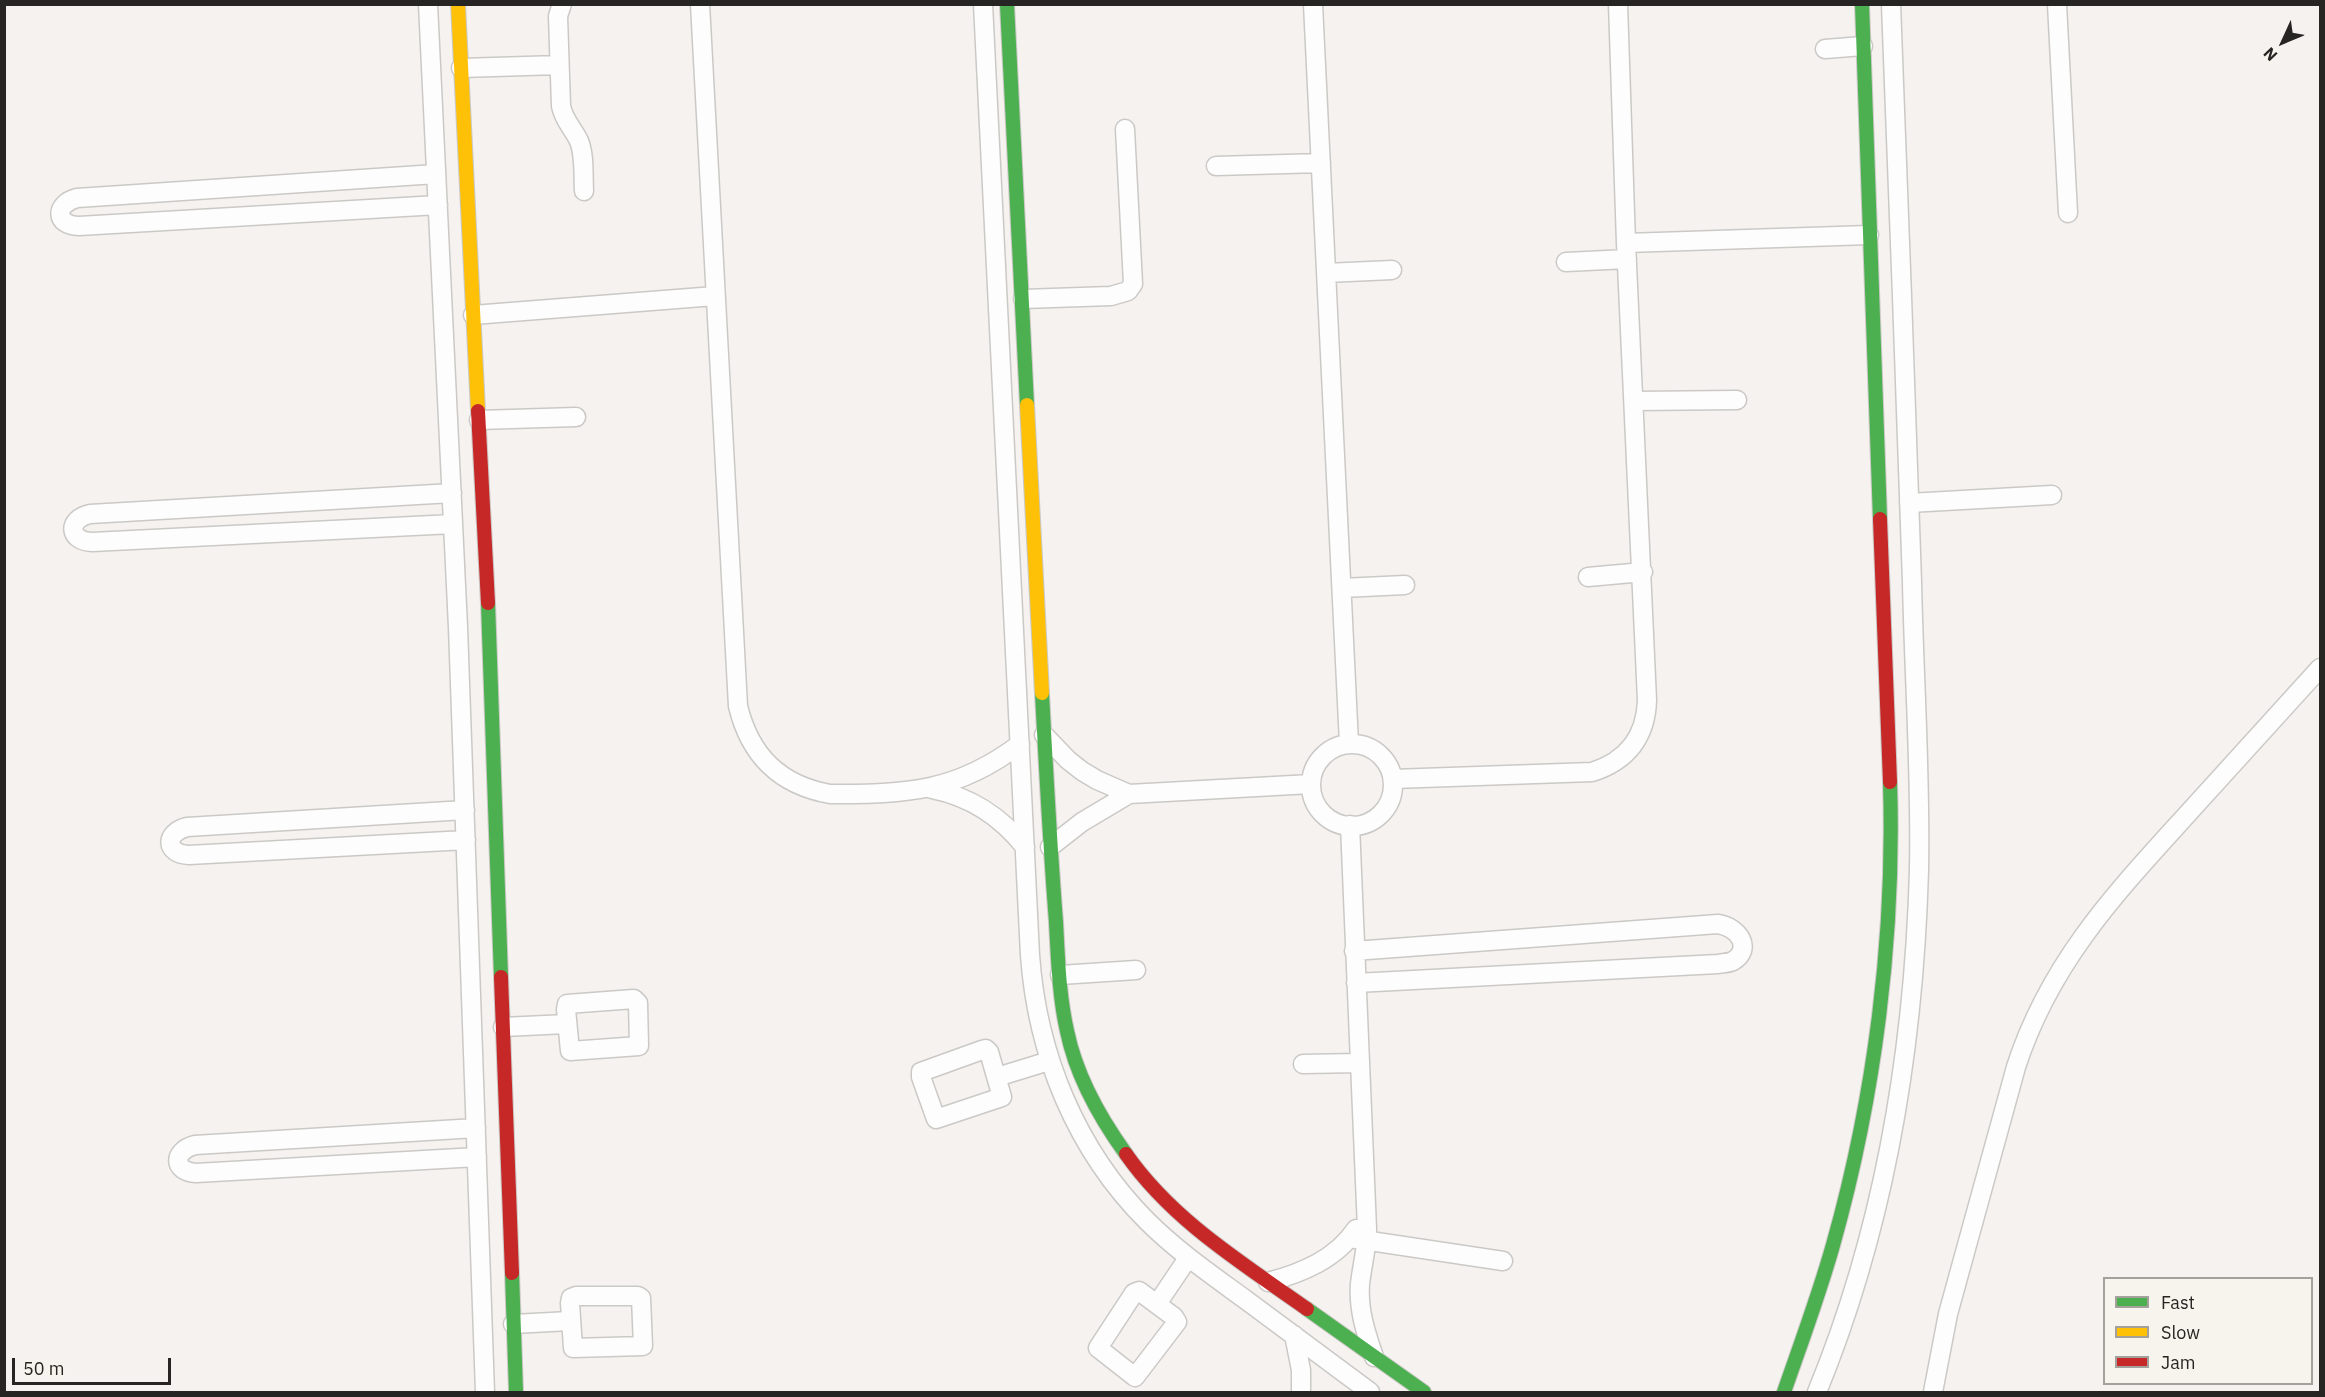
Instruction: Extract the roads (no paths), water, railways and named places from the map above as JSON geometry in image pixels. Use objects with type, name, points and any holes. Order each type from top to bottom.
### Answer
[{"type":"street","points":[[428,4],[458,627],[484,1392]]},
{"type":"street","points":[[459,4],[489,625],[516,1392]]},
{"type":"street","points":[[562,4],[558,16],[563,116],[579,140],[582,150],[584,190]]},
{"type":"street","points":[[700,4],[738,706],[747,735],[755,749],[775,771],[795,783],[816,791],[846,794],[930,789],[968,776],[1004,756],[1020,744]]},
{"type":"street","points":[[983,4],[1032,979],[1041,1032],[1049,1061],[1072,1116],[1105,1171],[1146,1220],[1188,1258],[1370,1392]]},
{"type":"street","points":[[1008,4],[1050,847],[1067,1033],[1081,1075],[1095,1106],[1123,1152],[1160,1197],[1181,1217],[1268,1282],[1424,1392]]},
{"type":"street","points":[[1313,4],[1349,744]]},
{"type":"street","points":[[1393,779],[1592,772],[1618,761],[1637,741],[1647,714],[1643,572],[1626,251],[1618,4]]},
{"type":"street","points":[[1784,1392],[1813,1309],[1847,1190],[1874,1058],[1882,990],[1891,854],[1862,4]]},
{"type":"street","points":[[1817,1392],[1844,1318],[1879,1195],[1902,1077],[1916,943],[1919,794],[1891,4]]},
{"type":"street","points":[[2057,4],[2068,213]]},
{"type":"street","points":[[1825,49],[1863,46]]},
{"type":"street","points":[[461,68],[559,65]]},
{"type":"street","points":[[1023,299],[1111,296],[1128,291],[1133,284],[1125,129]]},
{"type":"street","points":[[1216,166],[1321,163]]},
{"type":"street","points":[[436,174],[77,198],[62,204],[60,213],[63,221],[70,226],[438,205]]},
{"type":"street","points":[[160,191],[160,220]]},
{"type":"street","points":[[1566,262],[1626,251],[1869,235]]},
{"type":"street","points":[[1326,273],[1392,270]]},
{"type":"street","points":[[473,315],[715,296]]},
{"type":"street","points":[[1634,401],[1737,400]]},
{"type":"street","points":[[479,420],[576,417]]},
{"type":"street","points":[[452,493],[90,514],[76,520],[74,529],[76,537],[84,542],[453,524]]},
{"type":"street","points":[[1909,502],[2052,495]]},
{"type":"street","points":[[184,508],[186,537]]},
{"type":"street","points":[[1881,569],[1911,568]]},
{"type":"street","points":[[1588,577],[1643,572]]},
{"type":"street","points":[[1342,588],[1406,585]]},
{"type":"street","points":[[458,627],[489,625]]},
{"type":"street","points":[[1016,662],[1042,660]]},
{"type":"street","points":[[1933,1392],[1948,1314],[2007,1100],[2027,1034],[2038,1008],[2071,953],[2119,889],[2320,668]]},
{"type":"street","points":[[1044,735],[1082,771],[1129,794],[1311,784]]},
{"type":"street","points":[[1349,744],[1360,744],[1378,753],[1385,760],[1393,779],[1390,800],[1385,809],[1370,822],[1350,825],[1330,819],[1322,813],[1312,795],[1312,774],[1322,756],[1330,750],[1349,744]]},
{"type":"street","points":[[930,789],[966,799],[984,808],[999,819],[1025,847]]},
{"type":"street","points":[[1050,847],[1082,822],[1129,794]]},
{"type":"street","points":[[465,810],[187,827],[172,834],[170,842],[173,850],[180,855],[466,840]]},
{"type":"street","points":[[285,821],[287,849]]},
{"type":"street","points":[[1350,825],[1365,1212],[1359,1239],[1360,1305],[1362,1323],[1375,1359]]},
{"type":"street","points":[[1354,951],[1718,924],[1730,926],[1738,933],[1742,944],[1739,956],[1732,962],[1718,964],[1356,983]]},
{"type":"street","points":[[1060,975],[1136,970]]},
{"type":"street","points":[[634,999],[638,1003],[640,1044],[636,1047],[572,1052],[568,1049],[567,1024],[566,1006],[569,1003],[634,999]]},
{"type":"street","points":[[503,1027],[567,1024]]},
{"type":"street","points":[[984,1049],[989,1052],[997,1077],[1003,1095],[1001,1098],[936,1119],[920,1075],[925,1070],[984,1049]]},
{"type":"street","points":[[997,1077],[1049,1061]]},
{"type":"street","points":[[1303,1064],[1359,1063]]},
{"type":"street","points":[[476,1128],[195,1145],[185,1147],[180,1152],[178,1160],[181,1168],[188,1173],[477,1157]]},
{"type":"street","points":[[306,1138],[307,1167]]},
{"type":"street","points":[[1268,1282],[1286,1277],[1324,1260],[1359,1239],[1503,1261]]},
{"type":"street","points":[[1157,1304],[1188,1258]]},
{"type":"street","points":[[1136,1292],[1141,1292],[1157,1304],[1174,1317],[1176,1323],[1139,1374],[1133,1376],[1098,1348],[1136,1292]]},
{"type":"street","points":[[638,1296],[642,1300],[644,1344],[640,1347],[576,1349],[572,1346],[570,1321],[571,1300],[574,1297],[638,1296]]},
{"type":"street","points":[[513,1324],[570,1321]]},
{"type":"street","points":[[1294,1335],[1301,1392]]}]
